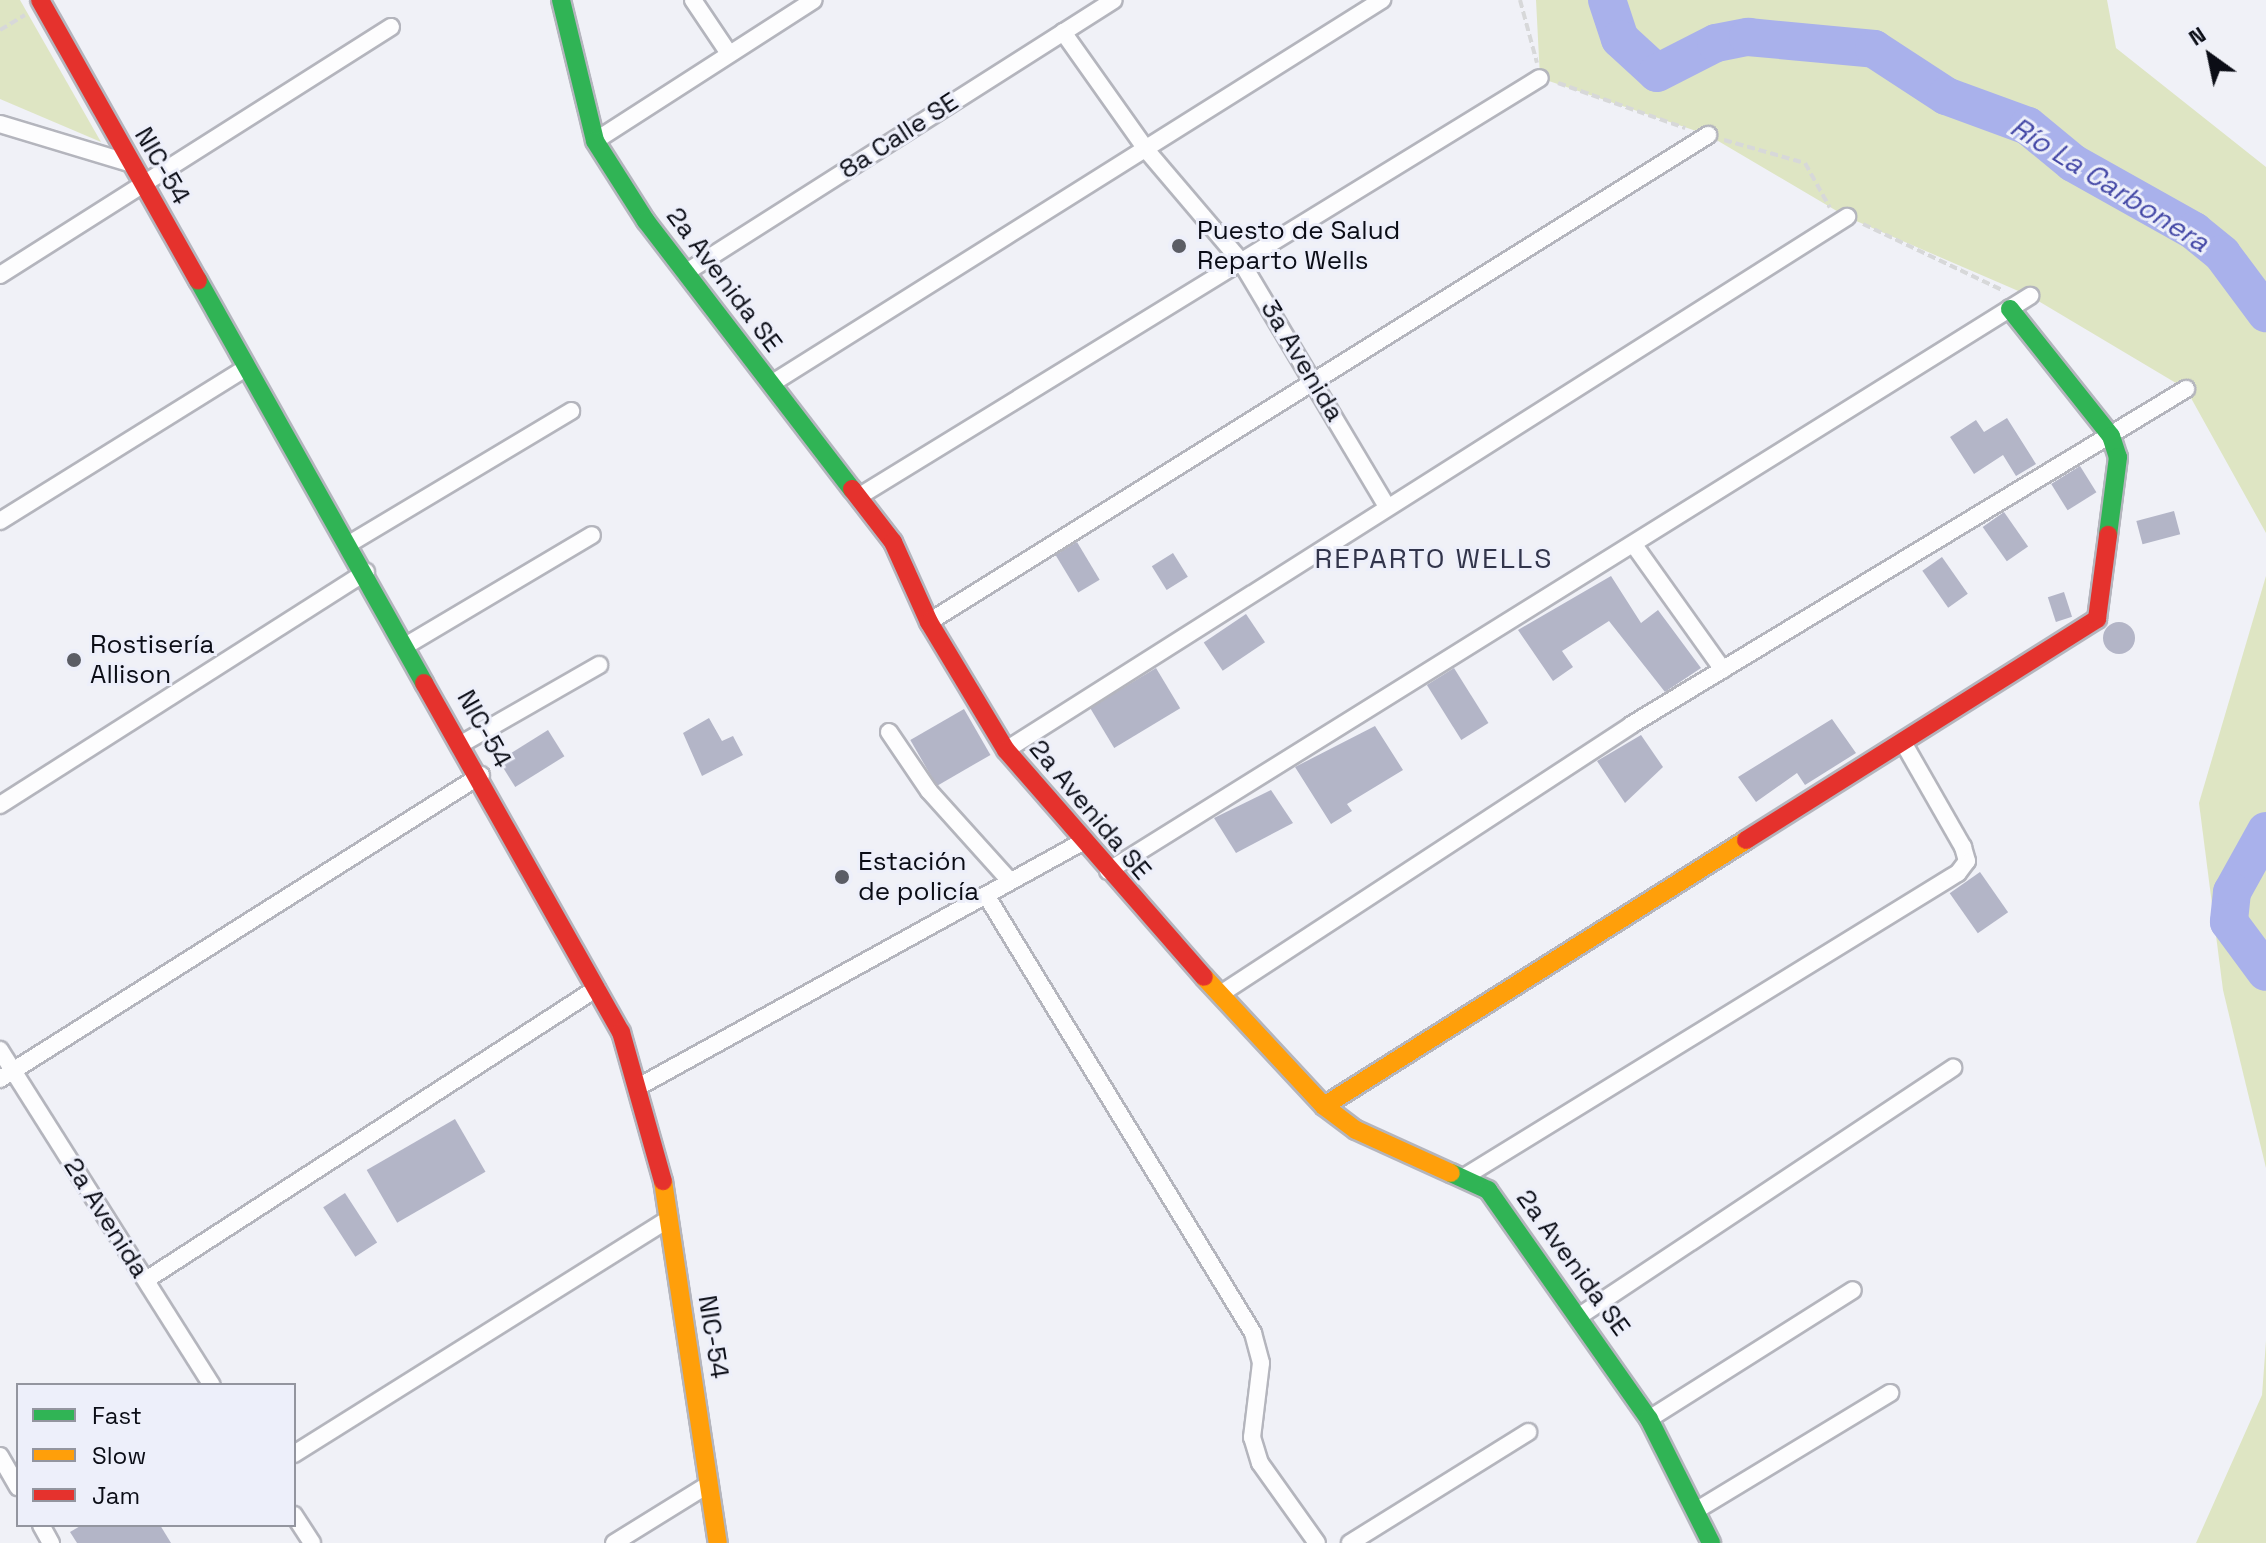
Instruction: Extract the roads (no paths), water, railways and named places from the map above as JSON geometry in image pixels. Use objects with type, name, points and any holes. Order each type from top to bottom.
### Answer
[{"type":"street","name":"2a Avenida SE","points":[[561,0],[595,141],[685,273],[893,542],[929,622],[1006,750],[1108,871],[1324,1106],[1356,1130],[1464,1177],[1507,1212],[1581,1315],[1649,1419],[1711,1543]]},
{"type":"street","points":[[693,0],[728,52]]},
{"type":"street","points":[[595,141],[728,52],[814,0]]},
{"type":"street","name":"8a Calle SE","points":[[685,273],[1114,0]]},
{"type":"street","points":[[771,384],[1148,152],[1382,0]]},
{"type":"street","name":"NIC-54","points":[[45,1],[129,163],[366,572],[597,988],[638,1087],[668,1219],[718,1543]]},
{"type":"street","points":[[0,275],[391,27]]},
{"type":"street","name":"3a Avenida","points":[[1063,32],[1148,152],[1240,260],[1316,378],[1387,507]]},
{"type":"street","points":[[858,497],[1540,78]]},
{"type":"street","points":[[0,124],[129,163]]},
{"type":"street","points":[[929,622],[1708,135]]},
{"type":"street","points":[[1006,750],[1847,217]]},
{"type":"street","points":[[1108,871],[2030,296]]},
{"type":"street","points":[[1324,1106],[1904,744],[2097,619],[2120,481],[2111,436],[2010,309]]},
{"type":"street","points":[[0,521],[247,367]]},
{"type":"street","points":[[1222,993],[1723,670],[2186,389]]},
{"type":"street","points":[[349,544],[571,411]]},
{"type":"street","points":[[407,645],[592,535]]},
{"type":"street","points":[[1634,545],[1723,670]]},
{"type":"street","points":[[0,805],[366,572]]},
{"type":"street","points":[[463,743],[599,665]]},
{"type":"street","points":[[889,732],[929,791],[1010,881]]},
{"type":"street","points":[[1464,1177],[1958,873],[1967,861],[1963,847],[1904,744]]},
{"type":"street","points":[[7,1075],[481,775]]},
{"type":"street","points":[[638,1087],[1084,841]]},
{"type":"street","points":[[986,895],[1253,1333],[1261,1363],[1252,1437],[1260,1463],[1317,1543]]},
{"type":"street","points":[[146,1280],[597,988]]},
{"type":"street","name":"2a Avenida","points":[[0,1050],[7,1075],[146,1280],[211,1383]]},
{"type":"street","points":[[1581,1315],[1953,1068]]},
{"type":"street","points":[[296,1453],[668,1219]]},
{"type":"street","points":[[1649,1419],[1853,1290]]},
{"type":"street","points":[[1697,1510],[1890,1393]]},
{"type":"street","points":[[1350,1543],[1528,1432]]},
{"type":"street","points":[[0,1456],[16,1484]]},
{"type":"street","points":[[614,1543],[709,1484]]},
{"type":"street","points":[[296,1518],[312,1543]]},
{"type":"waterway","name":"Río La Carbonera","points":[[1607,0],[1620,39],[1657,73],[1716,43],[1748,37],[1874,49],[1946,96],[2028,126],[2073,163],[2194,231],[2222,254],[2266,313]]},
{"type":"waterway","name":"Río La Carbonera","points":[[2266,831],[2232,892],[2229,922],[2266,972]]},
{"type":"place","name":"Puesto de Salud Reparto Wells","points":[[1179,246]]},
{"type":"place","name":"Rostisería Allison","points":[[74,660]]},
{"type":"place","name":"Estación de policía","points":[[842,877]]},
{"type":"district","name":"REPARTO WELLS","points":[[1434,558]]}]
